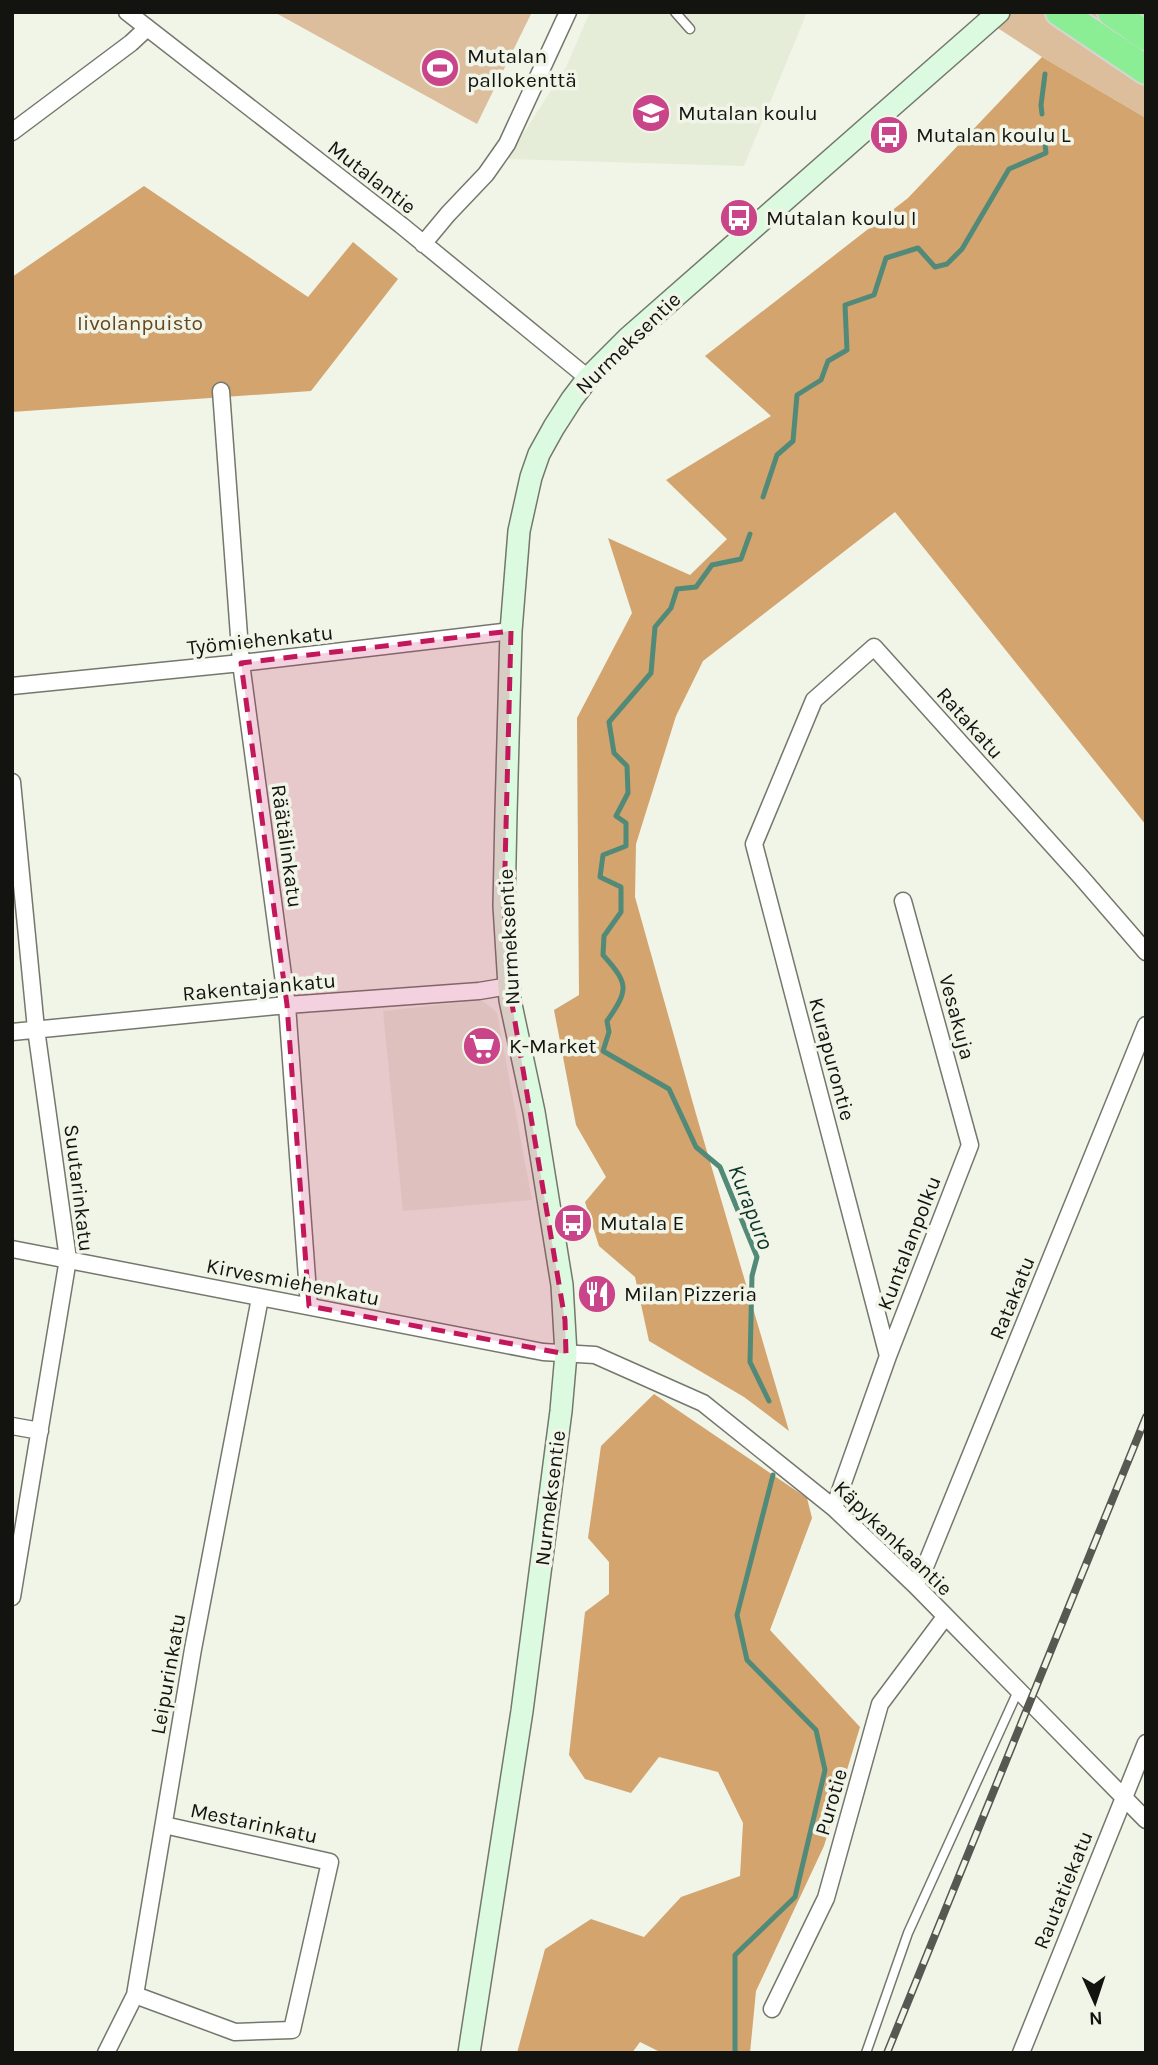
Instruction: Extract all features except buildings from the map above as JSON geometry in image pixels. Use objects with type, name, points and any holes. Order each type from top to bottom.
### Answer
[{"type":"highway","points":[[1060,12],[1146,70]]},
{"type":"highway","points":[[1112,12],[1146,36]]},
{"type":"street","name":"Mutalantie","points":[[127,12],[423,244],[588,378]]},
{"type":"street","points":[[423,244],[486,174],[507,144],[568,12]]},
{"type":"street","name":"Nurmeksentie","points":[[469,2053],[524,1697],[566,1354],[562,1285],[534,1112],[510,1000],[505,906],[511,631],[519,531],[531,477],[539,454],[554,427],[588,378],[638,329],[999,12]]},
{"type":"street","points":[[12,132],[146,29]]},
{"type":"street","name":"Räätälinkatu","points":[[221,391],[241,663],[287,1005],[309,1306]]},
{"type":"street","name":"Työmiehenkatu","points":[[12,686],[241,663],[511,631]]},
{"type":"street","name":"Ratakatu","points":[[874,648],[1146,952]]},
{"type":"street","name":"Kurapurontie","points":[[874,648],[814,700],[754,844],[888,1356]]},
{"type":"street","name":"Suutarinkatu","points":[[12,782],[36,1029],[68,1259],[12,1597]]},
{"type":"street","name":"Vesakuja","points":[[903,901],[970,1145]]},
{"type":"street","name":"Rakentajankatu","points":[[12,1032],[509,986]]},
{"type":"street","name":"Ratakatu","points":[[915,1584],[925,1567],[1146,1026]]},
{"type":"street","name":"Kuntalanpolku","points":[[888,1356],[970,1145]]},
{"type":"street","name":"Kirvesmiehenkatu","points":[[12,1248],[260,1298],[543,1352],[566,1354]]},
{"type":"street","name":"Leipurinkatu","points":[[106,2053],[135,1996],[193,1649],[260,1298]]},
{"type":"street","name":"Käpykankaantie","points":[[566,1354],[594,1355],[703,1403],[834,1508],[915,1584],[1146,1820]]},
{"type":"street","points":[[834,1508],[888,1356]]},
{"type":"street","points":[[12,1426],[40,1431]]},
{"type":"street","name":"Purotie","points":[[772,2009],[826,1898],[880,1704],[945,1617]]},
{"type":"street","name":"Rautatiekatu","points":[[1021,2053],[1146,1743]]},
{"type":"street","name":"Mestarinkatu","points":[[135,1996],[235,2032],[292,2030],[330,1862],[164,1825]]},
{"type":"lane","points":[[674,12],[690,29]]},
{"type":"lane","points":[[866,2053],[908,1933],[1018,1691]]},
{"type":"highlighted area","points":[[511,631],[504,906],[509,986],[565,1320],[566,1354],[309,1306],[287,1005],[241,663]]},
{"type":"shaded area","name":"Mutalan pallokenttä","points":[[274,12],[532,12],[477,124]]},
{"type":"shaded area","name":"Mutalan koulu","points":[[590,12],[807,12],[744,166],[507,159],[566,67]]},
{"type":"shaded area","points":[[973,12],[1146,12],[1146,118],[1042,57]]},
{"type":"shaded area","points":[[482,1000],[497,1013],[532,1200],[403,1211],[383,1011]]},
{"type":"green space","points":[[1042,57],[1146,118],[1146,825],[895,512],[703,661],[676,716],[636,844],[635,897],[789,1431],[744,1397],[649,1341],[635,1277],[599,1246],[585,1202],[606,1177],[576,1125],[554,1010],[579,995],[577,718],[632,613],[608,538],[690,575],[727,539],[666,480],[771,416],[705,356],[908,198]]},
{"type":"green space","name":"Iivolanpuisto","points":[[144,186],[308,297],[353,242],[398,279],[311,391],[12,412],[12,277]]},
{"type":"green space","points":[[654,1394],[807,1498],[812,1518],[770,1630],[860,1727],[824,1846],[756,1991],[750,2053],[662,2053],[640,2042],[632,2053],[517,2053],[545,1949],[591,1919],[644,1937],[681,1897],[740,1876],[743,1823],[718,1772],[659,1757],[631,1793],[585,1779],[569,1755],[585,1612],[609,1594],[609,1562],[588,1538],[601,1446]]},
{"type":"waterway","points":[[1042,114],[1045,74]]},
{"type":"waterway","name":"Kurapuro","points":[[763,497],[777,455],[793,441],[797,395],[821,380],[828,361],[847,350],[845,305],[874,295],[886,258],[918,248],[935,267],[947,264],[962,249],[1009,169],[1046,153],[1044,136]]},
{"type":"waterway","name":"Kurapuro","points":[[750,534],[741,559],[712,565],[696,587],[677,589],[671,608],[655,627],[651,673],[609,722],[614,753],[627,766],[628,793],[616,816],[626,823],[626,846],[603,855],[600,877],[621,887],[621,912],[604,936],[603,955],[618,973],[623,987],[619,1001],[607,1021],[609,1032],[603,1051],[669,1089],[696,1147],[720,1167],[757,1257],[752,1276],[750,1362],[769,1401]]},
{"type":"waterway","points":[[735,2053],[735,1955],[795,1897],[825,1770],[816,1730],[747,1660],[737,1615],[773,1475]]},
{"type":"railway","points":[[887,2053],[1146,1417]]},
{"type":"place","name":"Mutalan pallokenttä","points":[[440,68]]},
{"type":"place","name":"Mutalan koulu","points":[[651,113]]},
{"type":"place","name":"Mutalan koulu L","points":[[889,135]]},
{"type":"place","name":"Mutalan koulu I","points":[[739,218]]},
{"type":"place","name":"K-Market","points":[[482,1046]]},
{"type":"place","name":"Mutala E","points":[[573,1223]]},
{"type":"place","name":"Milan Pizzeria","points":[[597,1294]]}]
